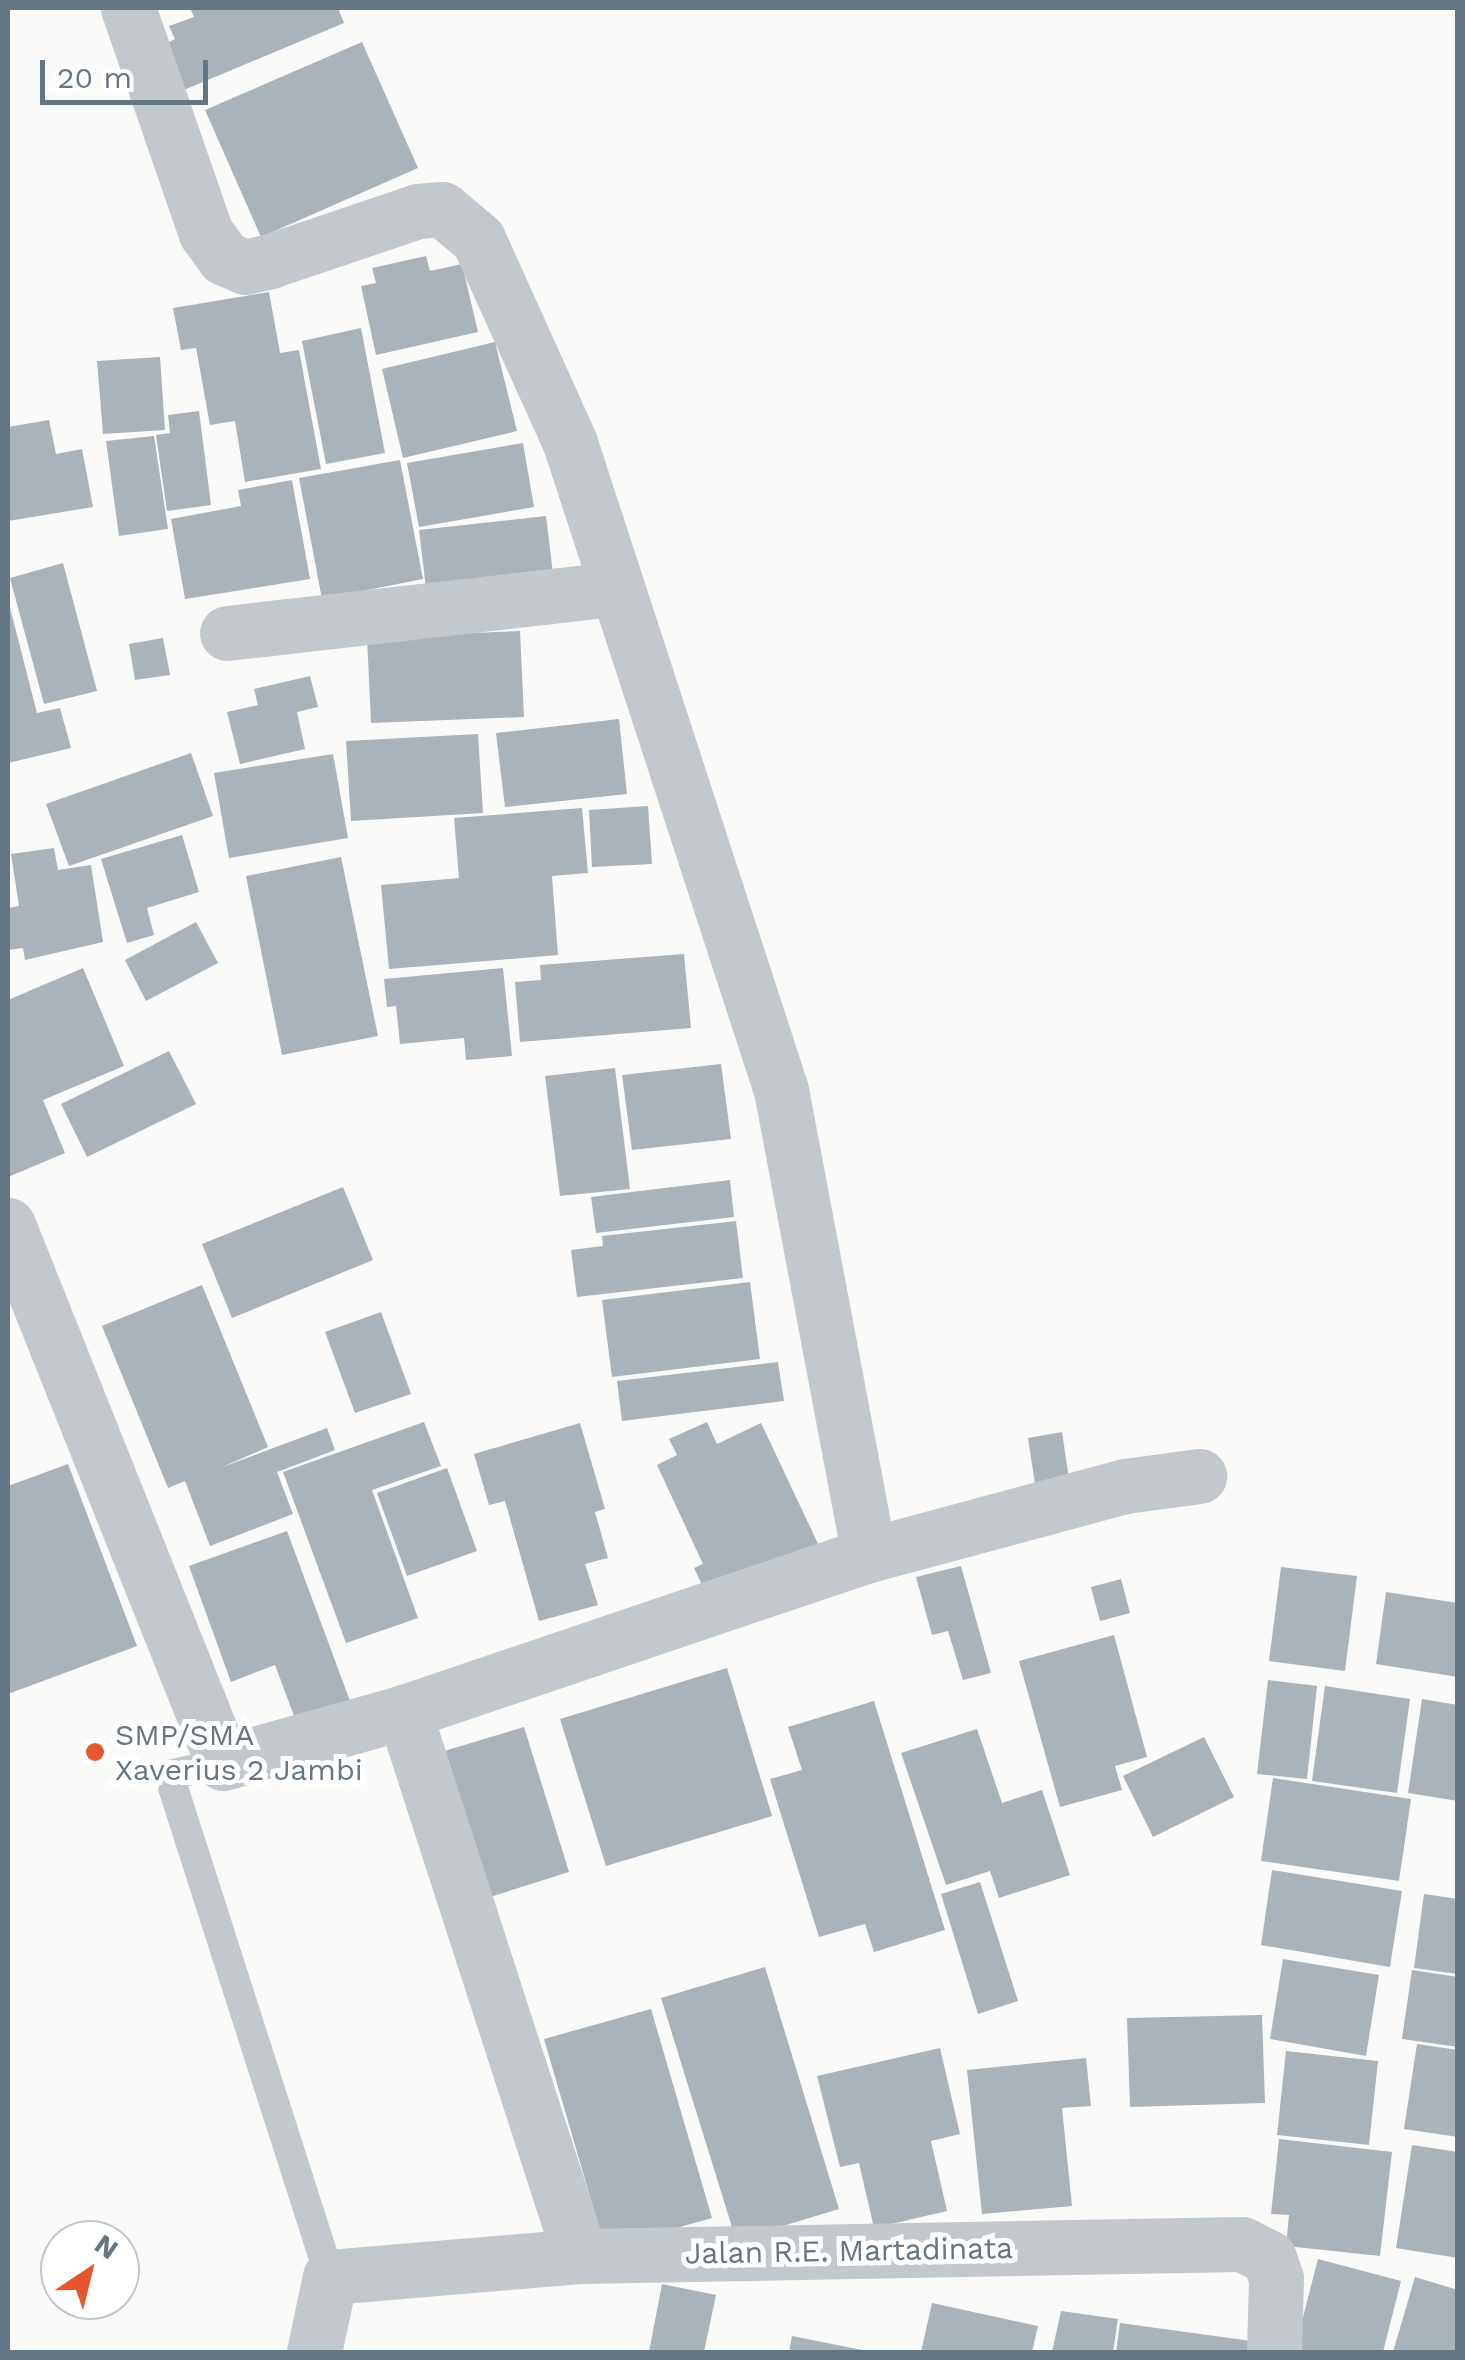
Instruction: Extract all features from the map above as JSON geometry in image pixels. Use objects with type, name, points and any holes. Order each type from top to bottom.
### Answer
[{"type":"street","points":[[128,8],[206,234],[224,258],[245,267],[418,211],[442,209],[478,239],[570,443],[781,1090],[869,1556]]},
{"type":"street","points":[[227,633],[616,589]]},
{"type":"street","points":[[8,1225],[223,1763],[404,1712],[869,1556],[1126,1486],[1200,1476]]},
{"type":"street","points":[[404,1712],[580,2256]]},
{"type":"street","name":"Jalan R.E. Martadinata","points":[[330,2277],[580,2256],[1242,2244],[1270,2258],[1276,2278],[1274,2352]]},
{"type":"street","points":[[314,2352],[330,2277]]},
{"type":"lane","points":[[223,1763],[169,1775],[330,2277]]},
{"type":"building","points":[[190,8],[338,8],[344,23],[172,95],[153,50],[175,39],[169,26],[194,17]]},
{"type":"building","points":[[362,42],[418,168],[261,237],[205,110]]},
{"type":"building","points":[[426,256],[430,271],[462,264],[478,332],[376,355],[361,286],[376,283],[372,268]]},
{"type":"building","points":[[269,292],[280,353],[299,350],[321,469],[245,482],[235,421],[210,425],[196,348],[181,350],[173,308]]},
{"type":"building","points":[[361,328],[385,453],[326,464],[302,341]]},
{"type":"building","points":[[495,342],[517,431],[403,458],[382,369]]},
{"type":"building","points":[[160,357],[165,430],[103,434],[97,361]]},
{"type":"building","points":[[199,411],[211,505],[167,511],[156,435],[170,433],[168,415]]},
{"type":"building","points":[[49,420],[56,454],[82,449],[93,507],[8,521],[8,427]]},
{"type":"building","points":[[154,436],[168,529],[119,536],[106,441]]},
{"type":"building","points":[[523,443],[534,507],[419,527],[407,463]]},
{"type":"building","points":[[400,460],[423,579],[322,599],[299,478]]},
{"type":"building","points":[[292,480],[310,579],[185,599],[171,519],[241,506],[238,490]]},
{"type":"building","points":[[546,516],[555,590],[428,605],[419,530]]},
{"type":"building","points":[[63,563],[97,691],[44,704],[10,578]]},
{"type":"building","points":[[8,600],[37,713],[60,708],[71,748],[8,763]]},
{"type":"building","points":[[520,631],[524,717],[371,723],[367,637]]},
{"type":"building","points":[[163,638],[170,675],[135,680],[129,644]]},
{"type":"building","points":[[310,676],[318,707],[297,712],[305,749],[240,764],[227,712],[258,705],[254,689]]},
{"type":"building","points":[[619,719],[627,794],[505,807],[496,733]]},
{"type":"building","points":[[478,734],[483,813],[351,821],[346,741]]},
{"type":"building","points":[[191,753],[213,816],[69,866],[46,804]]},
{"type":"building","points":[[333,754],[348,838],[229,858],[214,773]]},
{"type":"building","points":[[648,806],[652,864],[592,867],[589,810]]},
{"type":"building","points":[[582,808],[588,873],[552,876],[558,955],[389,969],[381,885],[459,878],[454,818]]},
{"type":"building","points":[[182,835],[199,892],[147,908],[154,935],[127,943],[101,859]]},
{"type":"building","points":[[54,848],[58,870],[91,865],[103,942],[25,960],[23,948],[8,950],[8,908],[19,906],[11,854]]},
{"type":"building","points":[[341,857],[378,1036],[282,1055],[246,876]]},
{"type":"building","points":[[196,922],[218,963],[146,1001],[125,960]]},
{"type":"building","points":[[684,954],[691,1028],[520,1042],[515,982],[541,980],[540,965]]},
{"type":"building","points":[[83,968],[124,1066],[43,1100],[65,1153],[8,1177],[8,1000]]},
{"type":"building","points":[[503,968],[512,1056],[466,1060],[464,1038],[400,1044],[396,1006],[387,1007],[384,979]]},
{"type":"building","points":[[169,1051],[196,1104],[87,1157],[61,1104]]},
{"type":"building","points":[[721,1064],[731,1139],[632,1150],[622,1075]]},
{"type":"building","points":[[615,1068],[630,1189],[560,1196],[545,1076]]},
{"type":"building","points":[[730,1180],[734,1217],[596,1233],[591,1197]]},
{"type":"building","points":[[343,1187],[373,1260],[232,1318],[202,1244]]},
{"type":"building","points":[[736,1221],[743,1278],[577,1297],[571,1250],[603,1246],[602,1236]]},
{"type":"building","points":[[750,1282],[760,1359],[612,1377],[602,1300]]},
{"type":"building","points":[[202,1285],[268,1447],[220,1468],[327,1428],[335,1450],[277,1472],[293,1514],[210,1546],[185,1481],[168,1488],[102,1326]]},
{"type":"building","points":[[381,1312],[411,1394],[355,1413],[325,1332]]},
{"type":"building","points":[[778,1362],[784,1401],[622,1421],[617,1381]]},
{"type":"building","points":[[424,1422],[441,1466],[372,1490],[418,1618],[346,1643],[283,1472]]},
{"type":"building","points":[[707,1422],[717,1444],[761,1423],[820,1548],[709,1600],[694,1568],[703,1564],[657,1465],[677,1455],[669,1439]]},
{"type":"building","points":[[580,1423],[605,1509],[595,1512],[608,1558],[585,1564],[598,1605],[539,1621],[505,1501],[489,1505],[474,1454]]},
{"type":"building","points":[[1062,1432],[1069,1479],[1035,1484],[1028,1438]]},
{"type":"building","points":[[68,1464],[137,1646],[8,1694],[8,1486]]},
{"type":"building","points":[[447,1468],[477,1551],[407,1576],[377,1493]]},
{"type":"building","points":[[287,1531],[350,1701],[296,1721],[275,1665],[231,1682],[189,1566]]},
{"type":"building","points":[[961,1566],[991,1673],[963,1680],[948,1631],[932,1635],[916,1577]]},
{"type":"building","points":[[1281,1567],[1357,1576],[1345,1671],[1269,1661]]},
{"type":"building","points":[[1121,1579],[1130,1613],[1100,1621],[1091,1587]]},
{"type":"building","points":[[1386,1592],[1458,1603],[1458,1677],[1376,1664]]},
{"type":"building","points":[[1114,1635],[1147,1757],[1115,1766],[1122,1790],[1060,1807],[1019,1661]]},
{"type":"building","points":[[727,1668],[772,1816],[606,1866],[560,1719]]},
{"type":"building","points":[[1268,1680],[1317,1686],[1307,1779],[1257,1774]]},
{"type":"building","points":[[1325,1686],[1410,1699],[1397,1793],[1312,1781]]},
{"type":"building","points":[[1422,1699],[1458,1705],[1458,1801],[1408,1793]]},
{"type":"building","points":[[874,1701],[945,1930],[874,1952],[865,1924],[819,1937],[770,1779],[802,1770],[788,1727]]},
{"type":"building","points":[[524,1727],[569,1872],[487,1898],[441,1752]]},
{"type":"building","points":[[977,1729],[1002,1803],[1042,1790],[1070,1875],[999,1898],[990,1871],[946,1885],[901,1753]]},
{"type":"building","points":[[1204,1737],[1234,1797],[1153,1837],[1123,1776]]},
{"type":"building","points":[[1273,1778],[1411,1799],[1399,1881],[1261,1861]]},
{"type":"building","points":[[1272,1870],[1402,1891],[1390,1967],[1261,1945]]},
{"type":"building","points":[[980,1882],[1018,2001],[978,2014],[941,1894]]},
{"type":"building","points":[[1424,1894],[1458,1899],[1458,1974],[1414,1968]]},
{"type":"building","points":[[1283,1959],[1379,1975],[1366,2056],[1270,2039]]},
{"type":"building","points":[[765,1967],[839,2209],[736,2240],[661,1998]]},
{"type":"building","points":[[1412,1970],[1458,1977],[1458,2047],[1402,2039]]},
{"type":"building","points":[[651,2009],[712,2218],[605,2248],[544,2039]]},
{"type":"building","points":[[1262,2015],[1265,2103],[1130,2107],[1127,2018]]},
{"type":"building","points":[[1417,2044],[1458,2050],[1458,2137],[1404,2129]]},
{"type":"building","points":[[940,2048],[960,2134],[931,2141],[947,2211],[874,2228],[859,2163],[840,2167],[817,2076]]},
{"type":"building","points":[[1286,2051],[1378,2061],[1369,2145],[1277,2135]]},
{"type":"building","points":[[1086,2058],[1091,2106],[1062,2108],[1072,2206],[982,2214],[967,2070]]},
{"type":"building","points":[[1279,2139],[1392,2152],[1380,2256],[1286,2246],[1289,2215],[1271,2214]]},
{"type":"building","points":[[1412,2145],[1458,2152],[1458,2258],[1396,2248]]},
{"type":"building","points":[[1318,2259],[1401,2281],[1383,2352],[1294,2352]]},
{"type":"building","points":[[1415,2277],[1458,2290],[1458,2352],[1393,2352]]},
{"type":"building","points":[[662,2284],[716,2295],[704,2352],[649,2352]]},
{"type":"building","points":[[932,2303],[1038,2326],[1032,2352],[921,2352]]},
{"type":"building","points":[[1061,2311],[1118,2319],[1113,2352],[1052,2352]]},
{"type":"building","points":[[1120,2323],[1266,2343],[1265,2352],[1116,2352]]},
{"type":"building","points":[[792,2336],[867,2351],[867,2352],[789,2352]]},
{"type":"place","name":"SMP/SMA Xaverius 2 Jambi","points":[[95,1752]]}]
